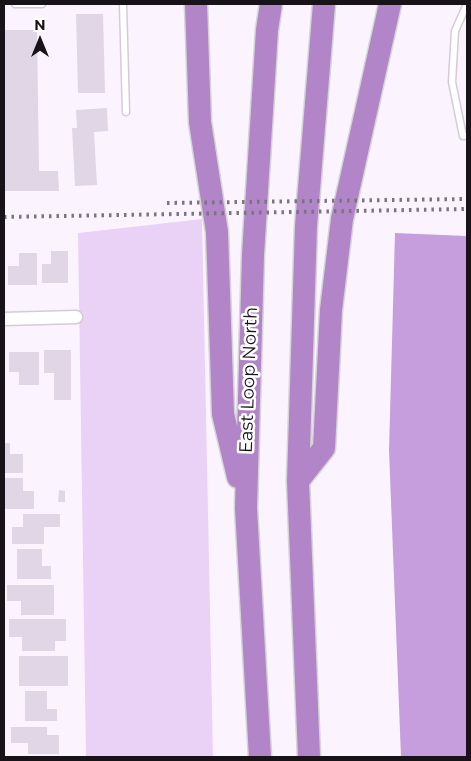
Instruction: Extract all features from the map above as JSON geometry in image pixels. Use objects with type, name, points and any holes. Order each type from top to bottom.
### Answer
[{"type":"highway","points":[[196,4],[200,122],[217,232],[223,414],[246,508]]},
{"type":"highway","name":"East Loop North","points":[[260,757],[246,508],[253,255],[267,30],[271,4]]},
{"type":"highway","points":[[309,757],[298,481],[306,226],[324,4]]},
{"type":"highway","points":[[298,481],[324,448],[331,310],[342,220],[390,4]]},
{"type":"street","points":[[4,318],[76,317]]},
{"type":"lane","points":[[15,4],[42,4]]},
{"type":"lane","points":[[123,4],[126,112]]},
{"type":"lane","points":[[467,4],[454,31],[452,82],[462,136],[467,136]]},
{"type":"shaded area","points":[[202,219],[213,757],[86,757],[78,233]]},
{"type":"shaded area","points":[[395,233],[467,236],[467,757],[401,757],[389,450]]},
{"type":"building","points":[[76,14],[103,14],[105,93],[78,93]]},
{"type":"building","points":[[4,30],[37,30],[39,171],[58,171],[59,191],[4,191]]},
{"type":"building","points":[[107,108],[108,131],[94,132],[97,185],[75,186],[72,128],[77,128],[76,110]]},
{"type":"building","points":[[51,251],[68,251],[68,283],[42,283],[42,264],[51,264]]},
{"type":"building","points":[[19,253],[37,253],[37,285],[8,285],[8,266],[19,266]]},
{"type":"building","points":[[44,350],[71,350],[71,400],[54,400],[54,373],[44,373]]},
{"type":"building","points":[[9,352],[39,352],[39,385],[19,385],[19,372],[9,372]]},
{"type":"building","points":[[4,443],[10,443],[10,454],[23,454],[23,473],[4,473]]},
{"type":"building","points":[[5,478],[23,478],[23,491],[34,491],[34,509],[5,509]]},
{"type":"building","points":[[59,490],[65,491],[65,502],[58,502]]},
{"type":"building","points":[[23,514],[60,514],[60,527],[44,527],[44,544],[12,544],[12,527],[23,527]]},
{"type":"building","points":[[17,549],[42,549],[42,566],[51,566],[51,579],[17,579]]},
{"type":"building","points":[[7,585],[54,585],[54,615],[21,615],[21,601],[7,601]]},
{"type":"building","points":[[9,619],[66,619],[66,641],[55,641],[55,651],[22,651],[22,637],[9,637]]},
{"type":"building","points":[[19,656],[68,656],[68,686],[19,686]]},
{"type":"building","points":[[25,691],[47,691],[47,709],[57,709],[57,721],[25,721]]},
{"type":"building","points":[[11,727],[47,727],[47,735],[59,735],[59,754],[28,754],[28,743],[11,743]]},
{"type":"railway","points":[[167,203],[467,199]]},
{"type":"railway","points":[[4,217],[467,209]]}]
